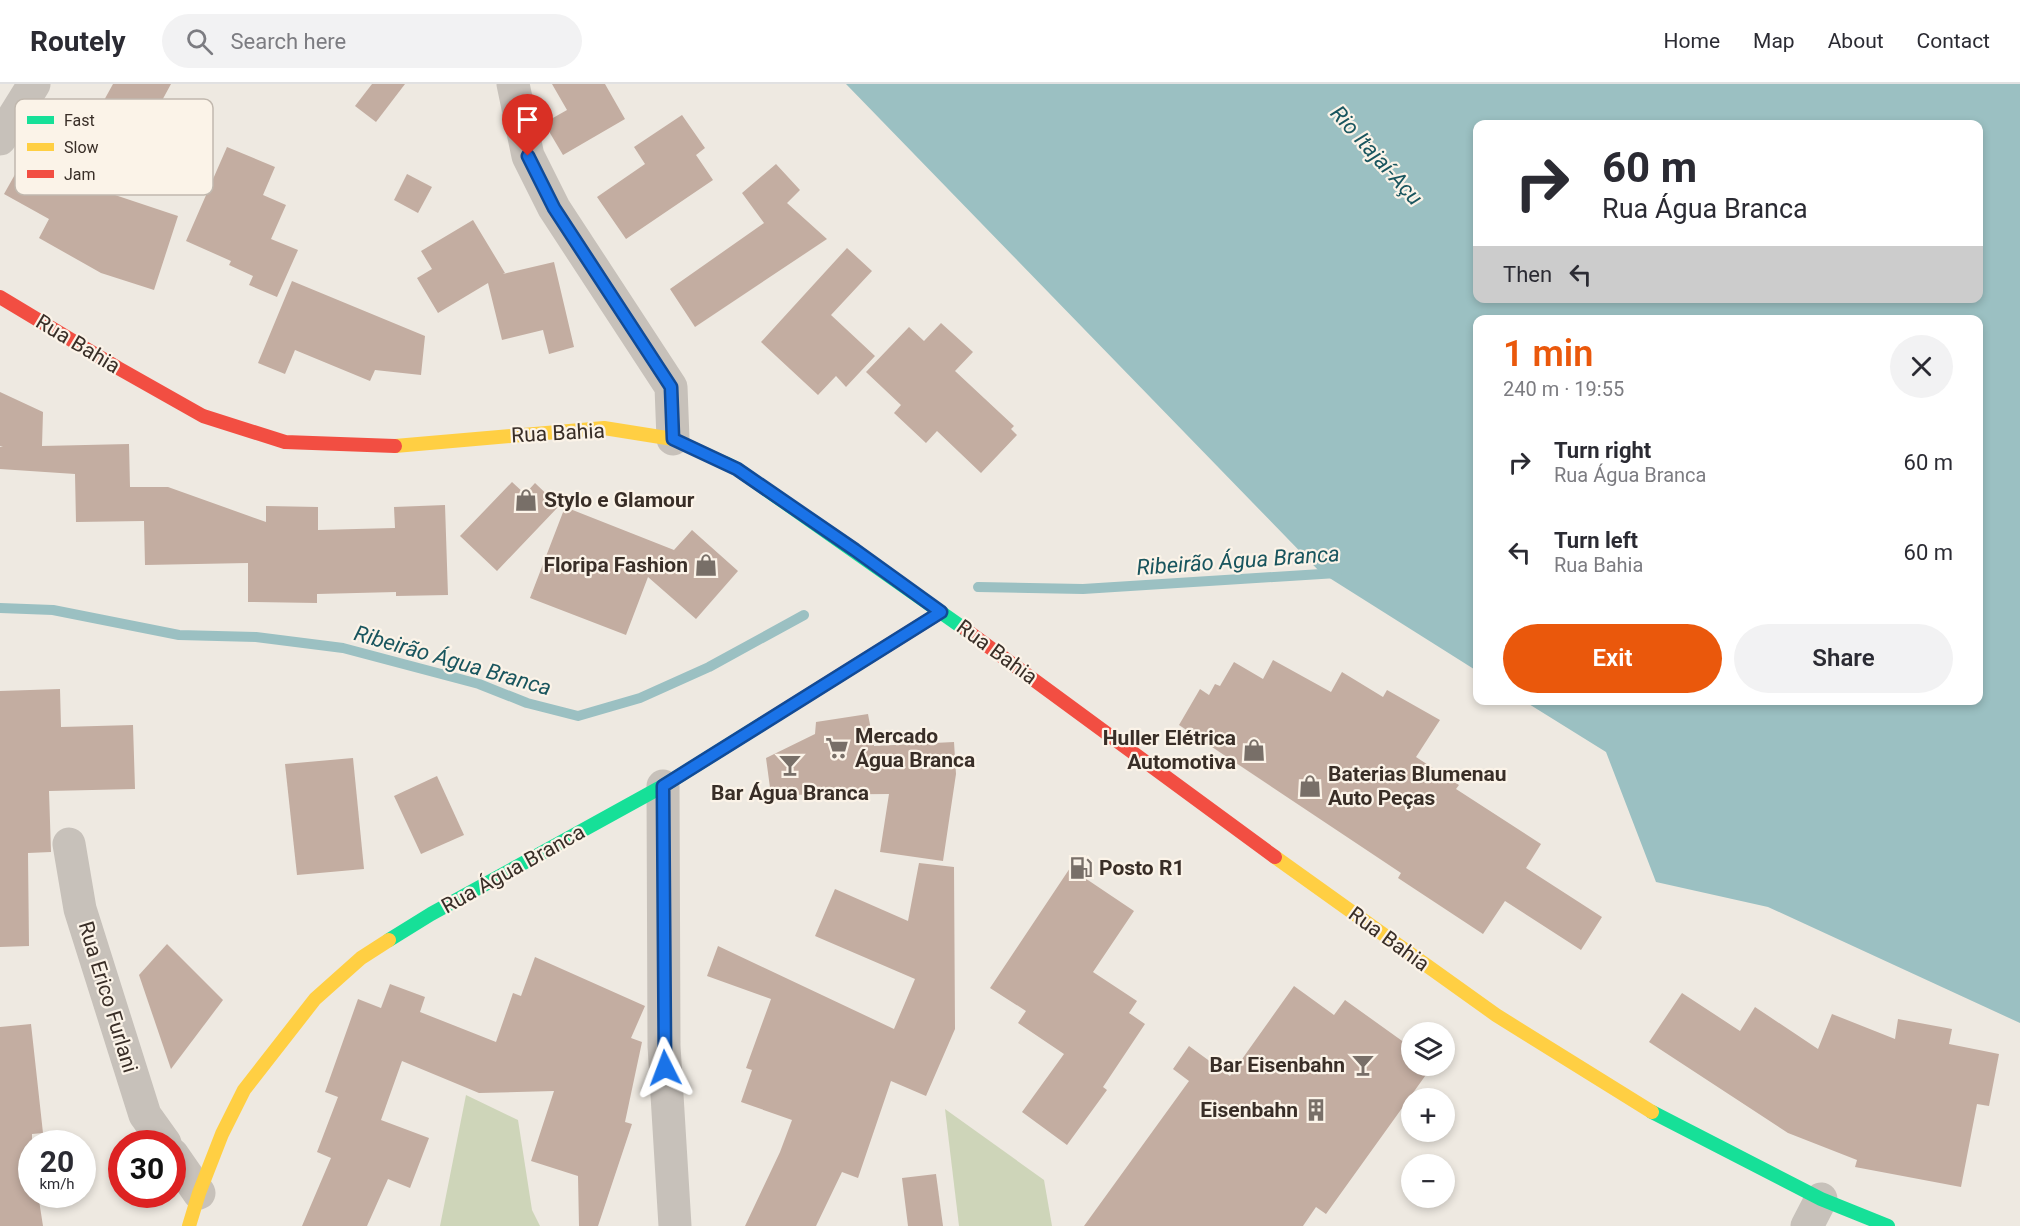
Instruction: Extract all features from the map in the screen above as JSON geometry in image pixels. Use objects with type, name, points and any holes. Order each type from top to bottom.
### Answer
[{"type":"main road","name":"Rua Bahia","points":[[0,297],[203,416],[285,442],[385,447],[604,428],[673,439],[737,469],[855,550],[1258,845],[1496,1015],[1814,1213],[1888,1226]]},
{"type":"main road","name":"Rua Água Branca","points":[[189,1226],[222,1134],[244,1090],[315,999],[361,957],[431,914],[663,786],[941,612]]},
{"type":"street","points":[[25,99],[34,84]]},
{"type":"street","points":[[513,84],[528,156],[554,208],[671,387],[673,439]]},
{"type":"street","points":[[0,139],[15,115]]},
{"type":"street","points":[[663,786],[664,1046],[675,1226]]},
{"type":"street","name":"Rua Erico Furlani","points":[[69,844],[80,909],[145,1114],[156,1130]]},
{"type":"street","points":[[186,1174],[199,1193]]},
{"type":"green space","points":[[466,1095],[518,1120],[532,1210],[540,1226],[440,1226]]},
{"type":"green space","points":[[945,1109],[1044,1180],[1052,1226],[959,1226]]},
{"type":"water","name":"Rio Itajaí-Açu","points":[[846,84],[2020,84],[2020,1023],[1768,907],[1656,882],[1606,752],[1530,705],[1983,705],[1983,315],[1473,315],[1473,668],[1320,572]]},
{"type":"building","points":[[113,84],[171,84],[163,99],[105,99]]},
{"type":"building","points":[[372,84],[405,84],[376,122],[355,106]]},
{"type":"building","points":[[552,84],[605,84],[625,119],[563,155],[544,123],[567,110]]},
{"type":"building","points":[[682,115],[705,148],[696,155],[713,180],[626,239],[597,197],[645,164],[634,147]]},
{"type":"building","points":[[227,147],[275,167],[263,195],[286,205],[271,239],[298,250],[277,297],[249,285],[253,276],[229,265],[231,261],[186,241],[206,195],[213,195],[213,179]]},
{"type":"building","points":[[776,164],[800,190],[787,203],[827,239],[695,327],[670,289],[764,223],[742,193]]},
{"type":"building","points":[[15,174],[15,195],[115,195],[178,216],[154,290],[101,273],[39,238],[49,219],[4,194]]},
{"type":"building","points":[[407,174],[432,187],[418,213],[394,200]]},
{"type":"building","points":[[473,220],[505,273],[503,274],[554,262],[574,347],[549,354],[543,330],[502,340],[488,283],[438,313],[417,278],[432,269],[421,251]]},
{"type":"building","points":[[847,248],[872,271],[831,315],[875,356],[846,387],[836,376],[818,395],[761,342]]},
{"type":"building","points":[[292,281],[425,336],[421,375],[375,370],[370,381],[295,350],[285,374],[258,363]]},
{"type":"building","points":[[941,323],[973,352],[955,371],[1014,426],[1011,429],[1017,435],[981,473],[937,431],[926,443],[894,413],[901,405],[866,372],[909,327],[924,341]]},
{"type":"building","points":[[0,392],[43,412],[42,446],[129,444],[130,487],[168,487],[266,522],[266,506],[318,507],[318,530],[395,528],[394,507],[445,505],[448,595],[396,596],[396,592],[317,594],[317,603],[248,602],[248,563],[145,565],[144,521],[76,522],[75,474],[0,469],[0,447],[3,447],[0,446]]},
{"type":"building","points":[[512,482],[525,494],[535,483],[559,506],[497,571],[460,536]]},
{"type":"building","points":[[565,507],[674,550],[692,530],[738,571],[696,619],[648,577],[626,635],[530,598]]},
{"type":"building","points":[[1273,660],[1331,692],[1342,672],[1383,697],[1387,690],[1440,720],[1416,757],[1459,785],[1456,789],[1541,844],[1526,868],[1602,917],[1581,950],[1505,901],[1483,934],[1398,878],[1401,873],[1179,725],[1200,689],[1209,695],[1215,684],[1220,686],[1234,662],[1263,679]]},
{"type":"building","points":[[60,689],[61,727],[133,725],[135,789],[49,791],[51,852],[28,853],[29,946],[0,947],[0,691]]},
{"type":"building","points":[[868,714],[874,746],[954,742],[956,774],[943,861],[880,852],[889,794],[771,795],[766,758],[815,734],[816,722]]},
{"type":"building","points":[[353,758],[364,869],[297,875],[285,764]]},
{"type":"building","points":[[437,776],[464,835],[421,854],[394,796]]},
{"type":"building","points":[[919,863],[954,867],[955,1029],[926,1096],[891,1081],[858,1178],[842,1172],[816,1226],[745,1226],[780,1152],[792,1120],[741,1102],[752,1070],[746,1068],[771,999],[707,976],[718,946],[894,1029],[915,979],[815,936],[835,889],[908,921]]},
{"type":"building","points":[[1070,868],[1134,911],[1093,972],[1137,1001],[1129,1013],[1145,1024],[1103,1087],[1107,1090],[1067,1145],[1022,1112],[1064,1054],[1018,1023],[1026,1011],[990,988]]},
{"type":"building","points":[[167,944],[223,1000],[171,1069],[139,975]]},
{"type":"building","points":[[535,957],[645,1006],[631,1038],[642,1042],[625,1122],[632,1124],[598,1226],[579,1226],[578,1176],[531,1161],[554,1091],[479,1093],[402,1061],[381,1120],[429,1138],[410,1188],[388,1179],[367,1226],[302,1226],[331,1158],[317,1152],[338,1097],[325,1092],[358,999],[381,1008],[390,984],[425,997],[420,1012],[496,1042],[513,993],[521,996]]},
{"type":"building","name":"Eisenbahn","points":[[1294,986],[1334,1015],[1345,1000],[1401,1040],[1401,1076],[1425,1076],[1416,1088],[1401,1088],[1401,1110],[1326,1214],[1316,1207],[1303,1226],[1084,1226],[1189,1081],[1173,1069],[1189,1046],[1230,1076]]},
{"type":"building","points":[[1682,993],[1740,1031],[1755,1007],[1818,1049],[1832,1014],[1895,1039],[1898,1019],[1952,1029],[1949,1044],[1999,1054],[1989,1106],[1977,1104],[1961,1187],[1855,1167],[1857,1160],[1788,1133],[1649,1042]]},
{"type":"building","points":[[31,1024],[43,1130],[18,1130],[18,1208],[40,1208],[43,1226],[0,1226],[0,1027]]},
{"type":"building","points":[[936,1174],[943,1226],[908,1226],[902,1178]]},
{"type":"waterway","name":"Ribeirão Água Branca","points":[[978,587],[1083,589],[1337,573]]},
{"type":"waterway","name":"Ribeirão Água Branca","points":[[0,608],[53,610],[179,635],[256,637],[343,648],[479,684],[527,703],[578,716],[640,698],[709,667],[804,615]]},
{"type":"traffic: fast","points":[[725,463],[737,469],[966,630]]},
{"type":"traffic: fast","points":[[389,940],[431,914],[663,786],[762,724]]},
{"type":"traffic: fast","points":[[1652,1112],[1821,1199],[1888,1226]]},
{"type":"traffic: slow","points":[[395,446],[604,428],[673,439],[725,463]]},
{"type":"traffic: slow","points":[[1275,857],[1496,1015],[1652,1112]]},
{"type":"traffic: slow","points":[[189,1226],[222,1134],[244,1090],[315,999],[361,958],[389,940]]},
{"type":"traffic: jam","points":[[0,297],[203,416],[285,442],[395,446]]},
{"type":"traffic: jam","points":[[762,724],[941,612]]},
{"type":"traffic: jam","points":[[966,630],[1275,857]]},
{"type":"place","name":"Stylo e Glamour","points":[[526,500]]},
{"type":"place","name":"Floripa Fashion","points":[[706,565]]},
{"type":"place","name":"Mercado Água Branca","points":[[837,748]]},
{"type":"place","name":"Huller Elétrica Automotiva","points":[[1254,750]]},
{"type":"place","name":"Bar Água Branca","points":[[790,765]]},
{"type":"place","name":"Baterias Blumenau Auto Peças","points":[[1310,786]]},
{"type":"place","name":"Posto R1","points":[[1081,868]]},
{"type":"place","name":"Bar Eisenbahn","points":[[1363,1065]]},
{"type":"place","name":"Eisenbahn","points":[[1316,1110]]},
{"type":"route","points":[[528,156],[554,208],[671,387],[673,439],[737,469],[941,612],[663,786],[665,1068]]}]
